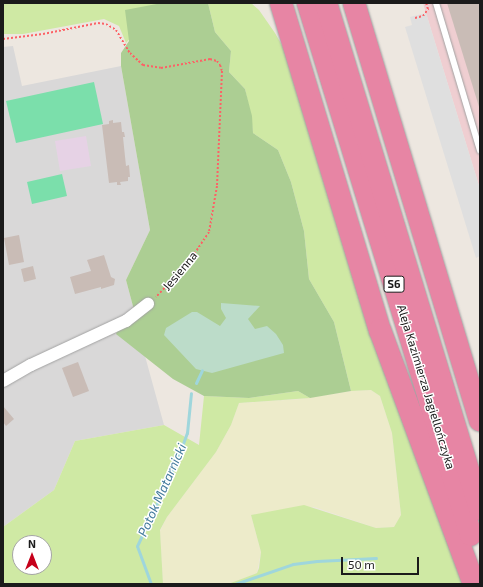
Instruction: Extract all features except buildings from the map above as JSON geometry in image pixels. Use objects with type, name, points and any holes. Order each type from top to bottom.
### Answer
[{"type":"highway","points":[[354,3],[480,420]]},
{"type":"highway","name":"Aleja Kazimierza Jagiellończyka","points":[[318,5],[480,509]]},
{"type":"highway","name":"Aleja Kazimierza Jagiellończyka","points":[[318,5],[480,565]]},
{"type":"highway","points":[[279,6],[380,330],[474,584]]},
{"type":"highway","points":[[466,374],[472,379],[480,390]]},
{"type":"street","points":[[3,381],[31,365],[126,321],[148,304]]},
{"type":"lane","points":[[436,3],[480,151]]},
{"type":"path","points":[[415,18],[423,16],[428,8],[426,3]]},
{"type":"path","name":"Jesienna","points":[[3,39],[43,34],[98,23],[106,24],[116,30],[130,53],[143,66],[161,68],[210,59],[217,61],[222,71],[217,186],[209,232],[189,262],[165,289],[148,304]]},
{"type":"shaded area","points":[[423,3],[480,3],[480,189],[426,13]]},
{"type":"shaded area","points":[[426,13],[480,189],[480,256],[476,258],[405,27],[412,25],[410,17]]},
{"type":"shaded area","points":[[13,46],[22,86],[121,66],[150,230],[126,280],[134,310],[116,333],[145,356],[164,425],[75,441],[54,490],[3,527],[3,47]]},
{"type":"shaded area","points":[[86,136],[91,166],[60,171],[55,141]]},
{"type":"shaded area","points":[[371,390],[380,396],[392,433],[401,516],[394,527],[376,528],[314,507],[251,515],[261,552],[257,573],[228,584],[163,584],[160,531],[167,517],[216,452],[231,425],[239,403],[301,399],[351,391]]},
{"type":"green space","points":[[3,3],[162,3],[126,43],[119,26],[104,19],[23,34],[3,34]]},
{"type":"green space","points":[[162,3],[208,3],[215,32],[231,51],[229,72],[245,89],[252,116],[253,133],[278,150],[291,182],[304,231],[309,279],[334,322],[351,391],[310,398],[298,391],[249,398],[204,396],[173,379],[116,334],[119,327],[134,310],[126,280],[150,230],[121,66],[121,53],[129,41],[125,10]]},
{"type":"green space","points":[[208,3],[251,3],[259,10],[287,54],[466,584],[228,584],[257,573],[259,568],[261,552],[251,515],[304,505],[376,528],[394,527],[401,515],[392,433],[380,396],[371,390],[351,391],[334,322],[309,279],[304,231],[291,182],[278,150],[253,133],[245,89],[229,72],[231,51],[215,32]]},
{"type":"green space","points":[[94,82],[103,124],[16,143],[6,101]]},
{"type":"green space","points":[[62,174],[67,196],[32,204],[27,182]]},
{"type":"green space","points":[[221,303],[260,306],[248,319],[255,329],[267,326],[276,334],[283,345],[284,353],[212,373],[196,369],[164,335],[166,328],[192,312],[197,312],[220,326],[226,318],[221,309]]},
{"type":"green space","points":[[298,391],[310,398],[239,403],[231,425],[216,452],[167,517],[160,530],[163,584],[3,584],[3,527],[54,490],[75,441],[164,425],[199,445],[204,396],[249,398]]},
{"type":"waterway","name":"Potok Matarnicki","points":[[196,383],[202,370]]},
{"type":"waterway","name":"Potok Matarnicki","points":[[151,584],[137,546],[177,460],[187,433],[191,393]]},
{"type":"waterway","points":[[235,584],[293,564],[317,561],[376,558]]}]
